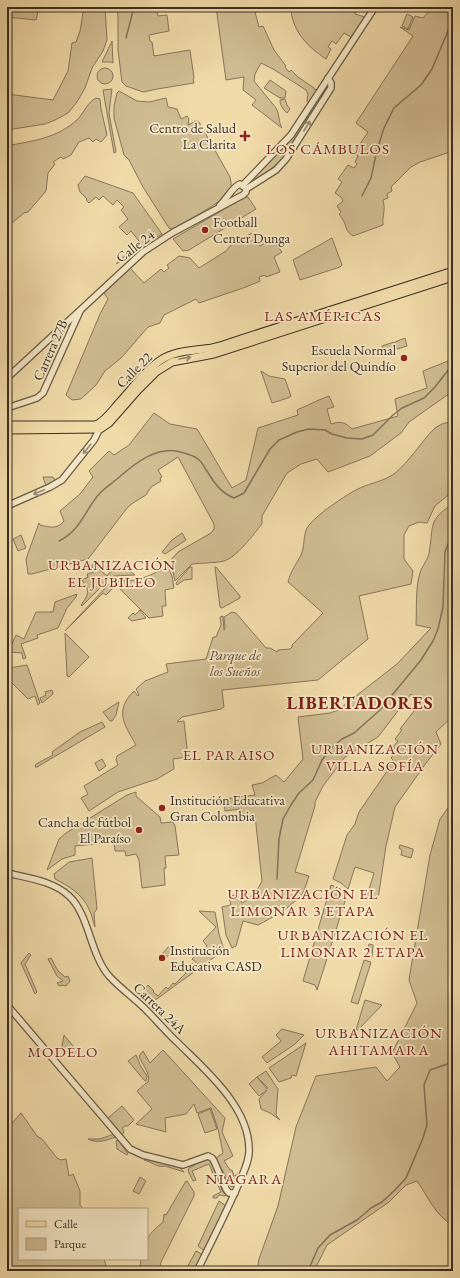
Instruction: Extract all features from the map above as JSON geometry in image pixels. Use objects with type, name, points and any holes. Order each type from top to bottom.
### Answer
[{"type":"main road","name":"Calle 22","points":[[104,421],[134,386],[178,352],[213,347],[238,340],[453,271]]},
{"type":"main road","points":[[7,430],[100,429],[109,423],[163,363],[214,354],[453,277]]},
{"type":"main road","points":[[7,425],[96,425],[104,421]]},
{"type":"street","points":[[244,187],[292,135],[375,7]]},
{"type":"street","points":[[212,212],[222,204],[236,186],[244,187],[276,170],[286,159],[331,88],[331,83],[328,78]]},
{"type":"street","points":[[212,212],[245,194],[244,187]]},
{"type":"street","points":[[233,190],[234,194],[239,197]]},
{"type":"street","name":"Calle 24","points":[[81,309],[143,252],[172,233],[212,212]]},
{"type":"street","points":[[7,378],[81,309]]},
{"type":"street","name":"Carrera 27B","points":[[7,408],[37,398],[43,393],[81,309]]},
{"type":"street","points":[[7,506],[62,480],[94,440],[104,421]]},
{"type":"street","name":"Carrera 24A","points":[[7,873],[52,886],[68,895],[77,904],[95,950],[108,975],[148,1012],[227,1094],[238,1111],[245,1126],[250,1150],[235,1193],[197,1271]]},
{"type":"street","points":[[7,1005],[130,1149],[143,1155],[183,1165],[208,1156],[214,1161],[226,1189],[229,1193],[235,1193]]},
{"type":"green space","points":[[7,7],[39,7],[36,20],[7,17]]},
{"type":"green space","points":[[84,7],[105,7],[107,40],[103,51],[92,68],[85,88],[77,102],[68,113],[45,124],[7,130],[7,94],[53,100],[68,71],[72,43],[76,42],[80,31]]},
{"type":"green space","points":[[117,7],[156,7],[158,16],[167,15],[169,31],[149,35],[150,41],[152,42],[154,56],[190,50],[194,83],[143,92],[126,86],[122,82],[118,50]]},
{"type":"green space","points":[[216,7],[261,7],[262,9],[255,12],[259,27],[263,26],[274,50],[286,66],[285,67],[289,72],[291,70],[298,77],[317,90],[309,102],[307,101],[308,94],[306,90],[261,63],[255,74],[254,81],[276,108],[282,128],[252,105],[256,100],[243,90],[244,77],[226,80]]},
{"type":"green space","points":[[317,7],[358,7],[355,14],[365,17],[351,37],[344,33],[336,44],[332,41],[328,47],[331,49],[326,59],[302,38],[292,18],[291,10],[316,9]]},
{"type":"green space","points":[[427,7],[453,7],[453,151],[420,162],[411,167],[391,187],[392,191],[387,194],[388,198],[383,200],[383,225],[353,236],[348,231],[339,214],[341,212],[337,206],[343,201],[341,197],[335,193],[342,182],[338,179],[348,165],[354,168],[357,164],[355,162],[358,156],[354,153],[368,132],[356,123],[413,36],[400,27],[409,30],[415,16],[423,18],[430,10]]},
{"type":"green space","points":[[407,14],[413,17],[408,29],[402,26]]},
{"type":"green space","points":[[112,41],[113,63],[102,62]]},
{"type":"green space","points":[[102,68],[108,68],[113,73],[111,82],[108,84],[102,84],[97,79],[97,73]]},
{"type":"green space","points":[[270,80],[286,91],[285,98],[280,98],[264,88]]},
{"type":"green space","points":[[327,84],[329,86],[328,91],[279,163],[252,183],[252,180],[289,142]]},
{"type":"green space","points":[[112,89],[109,113],[116,152],[114,153],[103,90]]},
{"type":"green space","points":[[119,91],[137,101],[149,102],[166,98],[168,107],[177,109],[181,119],[187,116],[189,119],[188,125],[196,121],[199,122],[230,177],[231,187],[226,195],[195,217],[172,229],[169,228],[143,187],[129,160],[124,155],[114,118],[114,106],[117,93]]},
{"type":"green space","points":[[96,98],[100,99],[107,135],[101,142],[96,139],[93,142],[89,138],[79,142],[71,155],[63,159],[61,157],[53,162],[55,164],[48,173],[46,191],[28,212],[24,213],[7,227],[7,146],[45,138],[62,131],[78,119],[88,105]]},
{"type":"green space","points":[[285,99],[290,109],[287,113],[280,102],[280,100]]},
{"type":"green space","points":[[85,176],[133,193],[162,234],[151,239],[143,246],[131,231],[127,235],[119,227],[128,219],[121,210],[124,207],[117,200],[113,205],[103,196],[99,200],[96,197],[89,203],[80,192],[78,185]]},
{"type":"green space","name":"Football Center Dunga","points":[[245,197],[248,197],[256,209],[189,250],[183,251],[173,239]]},
{"type":"green space","points":[[252,233],[260,246],[272,239],[282,252],[274,257],[280,272],[266,277],[265,275],[259,277],[260,281],[199,303],[196,299],[164,315],[160,323],[148,327],[121,358],[105,371],[96,385],[81,399],[72,400],[66,395],[100,314],[108,299],[104,293],[130,268],[144,283],[161,269],[164,272],[169,268],[167,265],[179,256],[190,258],[199,268],[226,251],[231,245]]},
{"type":"green space","points":[[332,238],[342,265],[340,267],[300,280],[293,260]]},
{"type":"green space","points":[[132,244],[140,249],[116,264],[132,249],[129,247]]},
{"type":"green space","points":[[405,338],[407,346],[397,349],[395,342]]},
{"type":"green space","points":[[394,342],[396,350],[384,354],[382,346]]},
{"type":"green space","points":[[453,359],[453,391],[409,422],[401,433],[370,456],[328,472],[317,459],[301,464],[287,473],[262,516],[262,524],[244,545],[229,559],[221,562],[192,564],[175,581],[173,572],[168,563],[178,552],[211,533],[214,529],[214,524],[178,457],[158,470],[162,477],[160,478],[161,481],[151,487],[146,495],[128,507],[88,559],[28,574],[26,559],[39,523],[40,525],[53,527],[59,526],[64,521],[60,511],[80,494],[93,477],[89,471],[109,451],[114,455],[129,445],[154,413],[170,424],[197,429],[232,488],[246,480],[258,428],[298,415],[297,410],[329,396],[334,407],[327,409],[331,424],[343,423],[352,429],[398,416],[395,399],[427,388],[423,371]]},
{"type":"green space","points":[[261,371],[269,376],[285,379],[291,396],[272,403]]},
{"type":"green space","name":"Parque de los Sueños","points":[[450,422],[453,423],[453,491],[435,506],[427,523],[419,522],[409,526],[404,535],[404,559],[413,571],[411,584],[359,596],[368,639],[318,680],[222,690],[224,707],[221,709],[182,717],[177,722],[184,721],[188,757],[173,759],[174,769],[157,779],[118,792],[89,811],[81,798],[88,794],[84,786],[118,765],[116,760],[117,756],[136,745],[123,718],[124,705],[134,691],[138,696],[139,695],[136,689],[145,681],[168,672],[166,664],[206,659],[213,637],[216,637],[221,625],[220,617],[223,616],[224,630],[224,617],[232,612],[236,613],[266,648],[270,648],[277,652],[278,650],[290,649],[292,645],[323,613],[288,582],[301,555],[307,528],[323,512],[347,495],[394,474],[435,428]]},
{"type":"green space","points":[[43,477],[53,477],[55,480],[50,485],[46,486]]},
{"type":"green space","points":[[453,504],[453,716],[436,732],[441,744],[395,807],[386,846],[378,899],[367,896],[374,873],[355,867],[348,889],[333,879],[347,835],[355,824],[359,812],[390,767],[389,766],[393,760],[391,758],[397,750],[393,747],[398,741],[395,739],[402,730],[400,729],[421,702],[411,694],[378,737],[345,757],[323,786],[315,802],[295,872],[309,876],[301,896],[282,912],[258,925],[243,921],[236,946],[232,948],[226,935],[222,907],[231,905],[229,897],[237,894],[242,903],[254,894],[262,881],[255,815],[243,816],[240,809],[225,811],[224,799],[255,795],[252,785],[262,783],[276,775],[284,782],[303,759],[298,717],[330,713],[338,710],[397,664],[431,628],[416,625],[418,579],[428,556],[435,520]]},
{"type":"green space","points":[[182,533],[186,540],[165,554],[162,552],[172,540]]},
{"type":"green space","points":[[21,535],[26,548],[18,551],[13,539]]},
{"type":"green space","points":[[93,564],[107,576],[118,566],[124,570],[126,568],[135,575],[114,576],[110,578],[82,606],[81,605],[88,592],[82,580],[88,577],[87,574],[94,572],[92,566]]},
{"type":"green space","points":[[168,567],[172,576],[174,588],[165,590],[166,606],[162,606],[163,616],[149,618],[116,585],[106,595],[103,593],[65,631],[107,586],[120,581],[142,578]]},
{"type":"green space","points":[[190,567],[192,567],[192,579],[184,580],[177,585],[176,583]]},
{"type":"green space","points":[[215,567],[240,596],[240,598],[222,608],[220,607]]},
{"type":"green space","points":[[77,594],[67,608],[58,628],[37,635],[38,638],[21,644],[26,658],[23,659],[22,653],[8,652],[16,635],[24,639],[36,612],[53,612],[55,602]]},
{"type":"green space","points":[[140,610],[146,618],[132,621],[128,618],[133,613],[135,615]]},
{"type":"green space","points":[[65,633],[89,657],[69,677],[67,676]]},
{"type":"green space","points":[[27,665],[40,703],[38,705],[35,696],[28,699],[7,678],[7,670],[9,668]]},
{"type":"green space","points":[[52,690],[53,694],[42,703],[40,698],[46,695],[45,692]]},
{"type":"green space","points":[[119,702],[116,715],[112,721],[110,721],[103,712]]},
{"type":"green space","points":[[102,722],[105,727],[35,767],[36,764],[53,755],[52,752],[80,732]]},
{"type":"green space","points":[[102,759],[106,766],[99,771],[95,763]]},
{"type":"green space","points":[[136,792],[136,796],[160,817],[161,823],[173,822],[175,826],[179,855],[165,856],[165,885],[142,888],[139,860],[136,854],[126,856],[125,851],[115,851],[114,842],[75,846],[75,855],[62,859],[47,870],[59,839],[66,833],[127,795]]},
{"type":"green space","points":[[453,801],[453,1225],[442,1217],[432,1205],[417,1181],[406,1185],[389,1202],[327,1245],[314,1271],[257,1271],[259,1259],[278,1206],[296,1127],[316,1076],[376,1067],[387,1081],[400,1067],[392,1053],[417,1003],[409,980],[430,855],[440,819]]},
{"type":"green space","points":[[400,845],[413,849],[411,858],[401,855],[402,850],[399,848]]},
{"type":"green space","points":[[92,858],[97,909],[94,913],[95,927],[90,911],[83,899],[70,888],[55,879],[54,874],[69,862]]},
{"type":"green space","points":[[331,885],[339,888],[347,895],[317,990],[315,985],[303,981]]},
{"type":"green space","points":[[199,911],[215,912],[224,950],[201,967],[192,959],[196,955],[198,956],[207,946],[203,941],[216,927]]},
{"type":"green space","points":[[171,944],[175,948],[166,958],[162,954]]},
{"type":"green space","points":[[369,944],[373,945],[372,957],[366,955]]},
{"type":"green space","points":[[29,953],[31,955],[25,964],[37,992],[35,994],[21,963]]},
{"type":"green space","points":[[51,958],[58,971],[65,977],[68,976],[70,981],[66,986],[59,986],[57,983],[63,981],[57,976],[48,959]]},
{"type":"green space","points":[[364,960],[371,962],[358,1004],[351,1002]]},
{"type":"green space","points":[[176,961],[186,970],[192,963],[198,969],[154,1001],[143,991],[148,985],[158,996],[166,987],[168,989],[186,973],[174,963]]},
{"type":"green space","points":[[365,1000],[382,1005],[358,1030],[356,1030]]},
{"type":"green space","points":[[282,1029],[304,1035],[295,1044],[267,1063],[262,1057],[281,1041],[276,1035]]},
{"type":"green space","points":[[64,1035],[78,1052],[75,1054],[67,1052],[62,1046]]},
{"type":"green space","points":[[306,1043],[296,1076],[292,1075],[291,1078],[279,1082],[269,1068]]},
{"type":"green space","points":[[163,1050],[225,1118],[222,1132],[233,1156],[224,1161],[230,1170],[232,1170],[234,1176],[238,1174],[233,1186],[230,1186],[216,1158],[223,1153],[218,1129],[211,1108],[197,1113],[194,1104],[186,1114],[165,1118],[166,1132],[136,1124],[152,1109],[137,1091],[148,1082],[149,1079],[139,1056],[143,1051],[150,1063]]},
{"type":"green space","points":[[136,1055],[147,1076],[146,1081],[128,1061]]},
{"type":"green space","points":[[266,1071],[278,1089],[276,1115],[280,1120],[261,1109],[259,1099],[267,1090],[259,1096],[249,1084],[257,1077]]},
{"type":"green space","points":[[122,1106],[134,1120],[128,1126],[122,1128],[124,1131],[122,1136],[108,1118]]},
{"type":"green space","points":[[210,1109],[217,1129],[205,1133],[198,1114]]},
{"type":"green space","points":[[21,1113],[37,1136],[42,1139],[57,1158],[61,1160],[66,1159],[69,1176],[73,1174],[80,1191],[80,1205],[82,1208],[18,1208],[18,1260],[104,1260],[107,1269],[112,1271],[7,1271],[7,1129]]},
{"type":"green space","points":[[114,1134],[116,1137],[102,1141],[88,1139],[100,1139]]},
{"type":"green space","points":[[118,1140],[128,1154],[127,1155],[117,1149],[116,1141]]},
{"type":"green space","points":[[145,1158],[179,1167],[184,1172],[165,1166],[157,1166],[144,1160]]},
{"type":"green space","points":[[204,1158],[208,1158],[211,1161],[223,1192],[226,1195],[225,1196],[219,1195],[217,1198],[213,1198],[213,1196],[221,1192],[209,1164],[192,1171],[196,1180],[193,1181],[188,1171],[189,1168]]},
{"type":"green space","points":[[140,1177],[146,1181],[139,1194],[133,1191]]},
{"type":"green space","points":[[187,1181],[194,1192],[194,1196],[161,1262],[159,1271],[139,1271],[141,1260],[148,1260],[148,1238],[150,1234],[163,1222],[164,1214],[166,1215]]},
{"type":"green space","points":[[219,1201],[226,1206],[205,1249],[203,1250],[198,1246]]},
{"type":"green space","points":[[196,1251],[202,1256],[194,1271],[185,1271]]},
{"type":"waterway","points":[[126,38],[134,7]]},
{"type":"waterway","points":[[362,196],[371,178],[377,150],[384,128],[394,108],[421,85],[432,69],[453,19]]},
{"type":"waterway","points":[[59,541],[73,531],[102,491],[131,467],[156,453],[175,451],[193,456],[201,462],[218,487],[234,498],[244,493],[270,449],[279,440],[297,432],[309,429],[325,430],[332,434],[347,438],[362,439],[373,435],[402,408],[424,398],[449,369],[453,368]]},
{"type":"waterway","points":[[277,879],[279,839],[283,819],[291,805],[299,793],[313,780],[322,760],[330,749],[342,739],[354,733],[379,711],[421,660],[433,641],[438,629],[443,607],[445,552],[453,531]]},
{"type":"waterway","points":[[308,1271],[318,1248],[330,1235],[357,1220],[371,1208],[382,1202],[406,1178],[427,1125],[424,1085],[430,1070],[453,1062]]},
{"type":"place","name":"Centro de Salud La Clarita","points":[[245,136]]},
{"type":"place","name":"Football Center Dunga","points":[[205,230]]},
{"type":"place","name":"Escuela Normal Superior del Quindío","points":[[404,358]]},
{"type":"place","name":"Institución Educativa Gran Colombia","points":[[162,808]]},
{"type":"place","name":"Cancha de fútbol El Paraíso","points":[[139,830]]},
{"type":"place","name":"Institución Educativa CASD","points":[[162,958]]},
{"type":"district","name":"LOS CÁMBULOS","points":[[328,149]]},
{"type":"district","name":"LAS AMÉRICAS","points":[[323,316]]},
{"type":"district","name":"URBANIZACIÓN EL JUBILEO","points":[[112,574]]},
{"type":"district","name":"LIBERTADORES","points":[[360,703]]},
{"type":"district","name":"EL PARAISO","points":[[229,755]]},
{"type":"district","name":"URBANIZACIÓN VILLA SOFÍA","points":[[375,758]]},
{"type":"district","name":"URBANIZACIÓN EL LIMONAR 3 ETAPA","points":[[303,902]]},
{"type":"district","name":"URBANIZACIÓN EL LIMONAR 2 ETAPA","points":[[353,944]]},
{"type":"district","name":"URBANIZACIÓN AHITAMARA","points":[[379,1042]]},
{"type":"district","name":"MODELO","points":[[63,1052]]},
{"type":"district","name":"NIAGARA","points":[[244,1179]]}]
